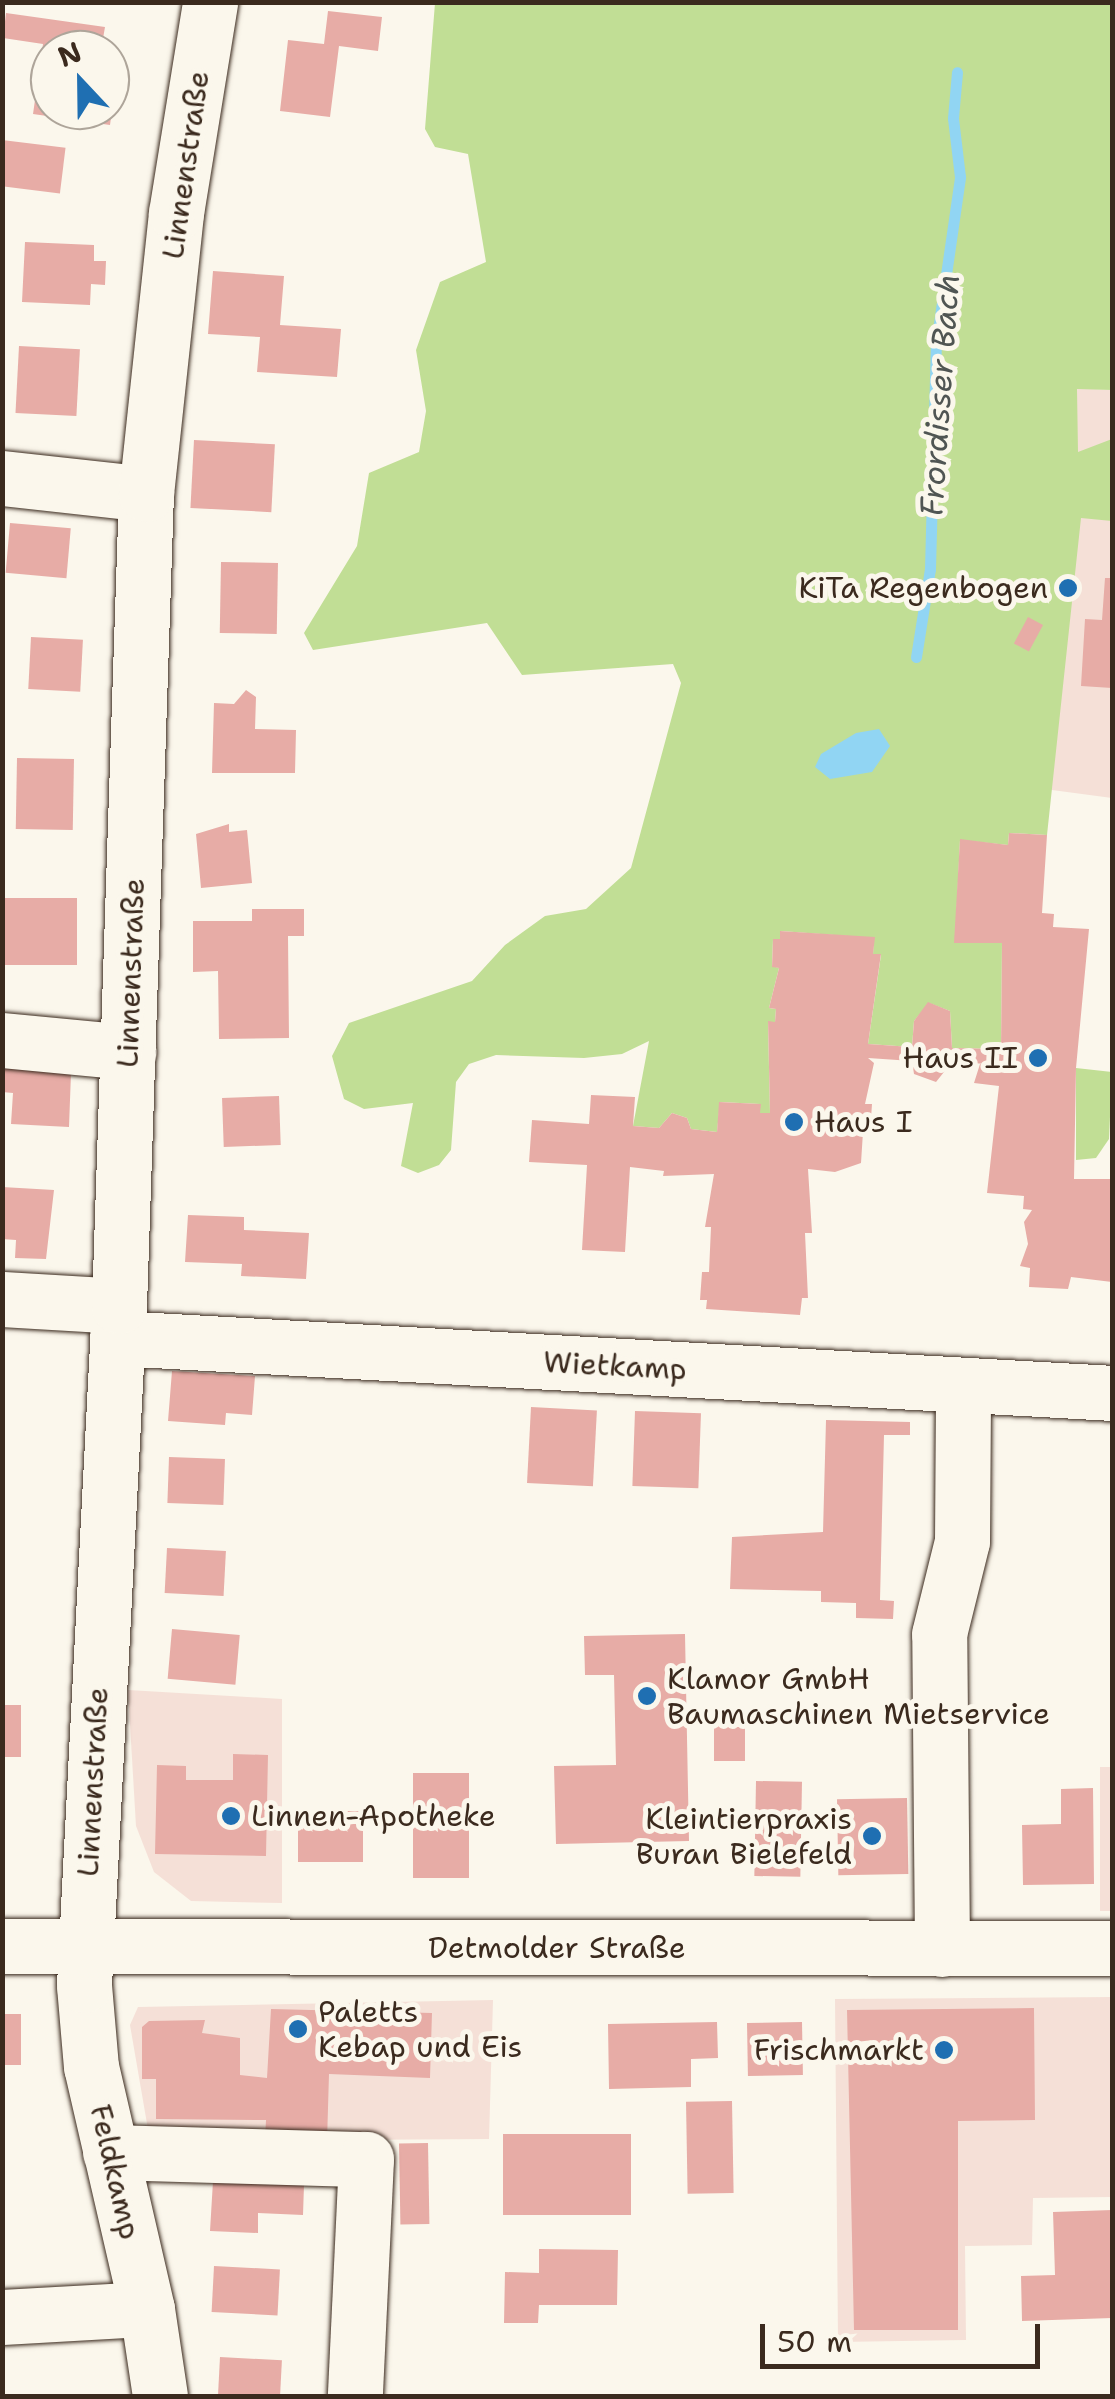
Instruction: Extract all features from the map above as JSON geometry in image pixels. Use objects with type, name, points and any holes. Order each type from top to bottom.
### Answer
[{"type":"street","name":"Linnenstraße","points":[[85,1946],[118,1322],[146,494],[176,214],[210,2]]},
{"type":"street","points":[[2,478],[146,494]]},
{"type":"street","points":[[2,1040],[128,1052]]},
{"type":"street","name":"Wietkamp","points":[[2,1299],[118,1322],[1112,1393]]},
{"type":"street","points":[[942,1949],[939,1634],[962,1541],[964,1385]]},
{"type":"street","name":"Detmolder Straße","points":[[2,1946],[1112,1948]]},
{"type":"street","name":"Feldkamp","points":[[85,1946],[86,2032],[147,2308],[160,2396]]},
{"type":"street","points":[[110,2152],[366,2160],[355,2396]]},
{"type":"street","points":[[2,2317],[147,2308]]},
{"type":"shaded area","points":[[1077,388],[1112,390],[1112,798],[1037,788]]},
{"type":"shaded area","points":[[128,1690],[282,1699],[282,1903],[191,1901],[154,1872],[136,1826]]},
{"type":"shaded area","points":[[1100,1767],[1112,1767],[1112,1911],[1100,1911]]},
{"type":"shaded area","points":[[1112,1997],[1112,2197],[1033,2198],[1032,2245],[965,2246],[966,2340],[838,2342],[835,1999]]},
{"type":"shaded area","points":[[493,2000],[489,2139],[150,2141],[130,2025],[138,2007]]},
{"type":"green space","points":[[435,3],[1112,3],[1112,390],[1077,389],[1078,452],[1112,439],[1112,521],[1081,518],[1047,835],[1009,833],[1008,845],[960,840],[955,943],[1002,943],[1001,1049],[952,1048],[950,1011],[929,1003],[914,1021],[912,1047],[868,1044],[881,955],[873,954],[874,938],[781,931],[780,939],[773,939],[772,966],[779,968],[769,1008],[776,1009],[775,1022],[768,1022],[770,1113],[760,1113],[760,1104],[720,1102],[717,1132],[691,1129],[687,1118],[672,1113],[659,1128],[633,1126],[649,1041],[622,1054],[584,1058],[496,1055],[469,1064],[456,1082],[451,1150],[439,1165],[418,1173],[401,1166],[413,1103],[364,1109],[344,1099],[332,1056],[349,1023],[472,981],[505,945],[545,916],[586,909],[631,868],[681,683],[673,664],[522,675],[487,623],[313,650],[304,633],[357,546],[369,473],[419,452],[426,411],[416,350],[440,282],[486,262],[468,154],[435,147],[425,129]]},
{"type":"green space","points":[[1076,1068],[1112,1072],[1109,1139],[1096,1158],[1076,1160]]},
{"type":"water","points":[[879,729],[890,746],[872,772],[830,779],[815,767],[821,754],[856,733]]},
{"type":"building","points":[[328,11],[382,17],[378,51],[339,46],[330,117],[280,111],[288,40],[324,44]]},
{"type":"building","points":[[6,13],[105,27],[30,30],[30,42],[3,38]]},
{"type":"building","points":[[2,140],[66,148],[60,193],[2,186]]},
{"type":"building","points":[[25,242],[94,245],[94,261],[106,261],[105,285],[91,284],[90,305],[22,302]]},
{"type":"building","points":[[213,271],[284,276],[280,325],[341,329],[337,377],[257,372],[260,337],[208,334]]},
{"type":"building","points":[[19,346],[80,349],[76,416],[15,413]]},
{"type":"building","points":[[194,440],[275,444],[271,512],[190,508]]},
{"type":"building","points":[[10,523],[71,528],[66,578],[6,573]]},
{"type":"building","points":[[221,562],[278,563],[277,634],[220,633]]},
{"type":"building","points":[[1105,578],[1112,578],[1112,688],[1081,686],[1085,619],[1102,620]]},
{"type":"building","points":[[1028,617],[1043,625],[1029,651],[1014,643]]},
{"type":"building","points":[[31,637],[83,640],[80,692],[28,689]]},
{"type":"building","points":[[246,690],[256,697],[255,729],[296,730],[295,773],[212,773],[214,703],[234,704]]},
{"type":"building","points":[[17,758],[74,759],[73,830],[16,829]]},
{"type":"building","points":[[229,824],[229,832],[247,830],[252,883],[201,888],[196,834]]},
{"type":"building","points":[[1009,833],[1047,835],[1042,913],[1054,914],[1053,927],[1089,929],[1076,1068],[1074,1179],[1112,1179],[1112,1282],[1071,1277],[1068,1289],[1029,1287],[1030,1268],[1020,1266],[1028,1244],[1024,1222],[1032,1210],[1023,1209],[1024,1196],[987,1193],[999,1086],[974,1083],[980,1064],[995,1068],[988,1064],[952,1062],[936,1082],[914,1074],[912,1061],[868,1058],[874,1063],[865,1104],[872,1104],[870,1133],[863,1132],[861,1163],[835,1172],[808,1169],[812,1233],[805,1233],[808,1298],[802,1298],[800,1315],[706,1309],[707,1300],[700,1300],[702,1272],[709,1272],[711,1227],[705,1227],[714,1174],[663,1176],[664,1171],[630,1167],[625,1252],[582,1250],[587,1165],[529,1162],[532,1120],[589,1124],[591,1095],[635,1097],[633,1126],[659,1128],[672,1113],[687,1118],[691,1129],[717,1132],[719,1102],[761,1104],[760,1113],[770,1113],[768,1021],[775,1022],[776,1009],[769,1008],[779,968],[772,967],[773,939],[780,939],[780,931],[875,937],[873,954],[881,954],[868,1044],[912,1047],[914,1021],[928,1002],[950,1011],[952,1048],[1001,1049],[1002,943],[954,943],[960,839],[1008,845]]},
{"type":"building","points":[[2,898],[77,898],[77,965],[2,965]]},
{"type":"building","points":[[252,909],[304,909],[304,936],[288,936],[289,1038],[219,1039],[218,971],[193,972],[193,921],[252,921]]},
{"type":"building","points":[[2,1052],[71,1073],[69,1127],[11,1124],[13,1093],[2,1092]]},
{"type":"building","points":[[279,1096],[281,1145],[224,1147],[222,1098]]},
{"type":"building","points":[[2,1187],[54,1190],[46,1259],[15,1258],[16,1240],[2,1239]]},
{"type":"building","points":[[188,1215],[244,1217],[244,1230],[309,1233],[306,1279],[241,1276],[242,1264],[185,1262]]},
{"type":"building","points":[[172,1371],[255,1376],[252,1415],[226,1413],[225,1425],[168,1421]]},
{"type":"building","points":[[531,1407],[597,1410],[593,1486],[527,1483]]},
{"type":"building","points":[[635,1411],[701,1413],[698,1488],[632,1486]]},
{"type":"building","points":[[826,1420],[910,1422],[910,1435],[884,1435],[880,1600],[894,1601],[893,1619],[856,1618],[856,1603],[821,1602],[821,1591],[730,1589],[732,1537],[823,1532]]},
{"type":"building","points":[[169,1457],[225,1459],[223,1505],[167,1503]]},
{"type":"building","points":[[167,1548],[226,1551],[224,1596],[165,1593]]},
{"type":"building","points":[[172,1629],[240,1635],[235,1685],[168,1679]]},
{"type":"building","points":[[685,1634],[689,1841],[556,1844],[554,1766],[616,1765],[614,1675],[585,1675],[584,1636]]},
{"type":"building","points":[[2,1705],[21,1705],[21,1757],[2,1757]]},
{"type":"building","points":[[714,1722],[745,1722],[745,1761],[714,1761]]},
{"type":"building","points":[[233,1754],[268,1755],[266,1856],[155,1854],[157,1765],[186,1766],[186,1780],[233,1780]]},
{"type":"building","points":[[413,1773],[469,1773],[469,1878],[413,1878]]},
{"type":"building","points":[[756,1781],[802,1782],[800,1877],[754,1876]]},
{"type":"building","points":[[1093,1788],[1094,1884],[1023,1885],[1022,1825],[1061,1824],[1061,1789]]},
{"type":"building","name":"Kleintierpraxis Buran Bielefeld","points":[[907,1798],[908,1874],[838,1875],[837,1799]]},
{"type":"building","points":[[298,1811],[363,1811],[363,1862],[298,1862]]},
{"type":"building","points":[[1034,2008],[1035,2120],[958,2121],[958,2330],[854,2330],[847,2010]]},
{"type":"building","points":[[271,2009],[432,2013],[430,2078],[329,2074],[327,2142],[265,2139],[266,2120],[156,2119],[156,2079],[142,2079],[142,2027],[149,2021],[205,2020],[202,2033],[240,2038],[240,2075],[267,2078]]},
{"type":"building","points":[[2,2014],[21,2014],[21,2065],[2,2065]]},
{"type":"building","points":[[717,2022],[718,2058],[691,2059],[691,2087],[609,2089],[608,2024]]},
{"type":"building","points":[[802,2022],[803,2075],[748,2076],[747,2023]]},
{"type":"building","points":[[732,2101],[734,2193],[688,2194],[686,2102]]},
{"type":"building","points":[[503,2134],[631,2134],[631,2215],[503,2215]]},
{"type":"building","points":[[428,2143],[429,2224],[400,2224],[399,2144]]},
{"type":"building","points":[[213,2181],[304,2185],[303,2215],[258,2213],[258,2233],[210,2231]]},
{"type":"building","points":[[1112,2210],[1112,2318],[1022,2321],[1021,2276],[1055,2275],[1053,2212]]},
{"type":"building","points":[[539,2249],[618,2250],[617,2305],[539,2305],[538,2323],[504,2323],[505,2272],[539,2273]]},
{"type":"building","points":[[214,2266],[280,2269],[278,2315],[212,2312]]},
{"type":"building","points":[[220,2357],[282,2360],[280,2396],[218,2396]]},
{"type":"waterway","name":"Frordisser Bach","points":[[916,657],[930,569],[936,344],[960,177],[953,118],[957,72]]},
{"type":"place","name":"KiTa Regenbogen","points":[[1068,588]]},
{"type":"place","name":"Haus II","points":[[1038,1058]]},
{"type":"place","name":"Haus I","points":[[794,1122]]},
{"type":"place","name":"Klamor GmbH Baumaschinen Mietservice","points":[[647,1696]]},
{"type":"place","name":"Linnen-Apotheke","points":[[231,1816]]},
{"type":"place","name":"Kleintierpraxis Buran Bielefeld","points":[[872,1836]]},
{"type":"place","name":"Paletts Kebap und Eis","points":[[298,2029]]},
{"type":"place","name":"Frischmarkt","points":[[944,2050]]}]
